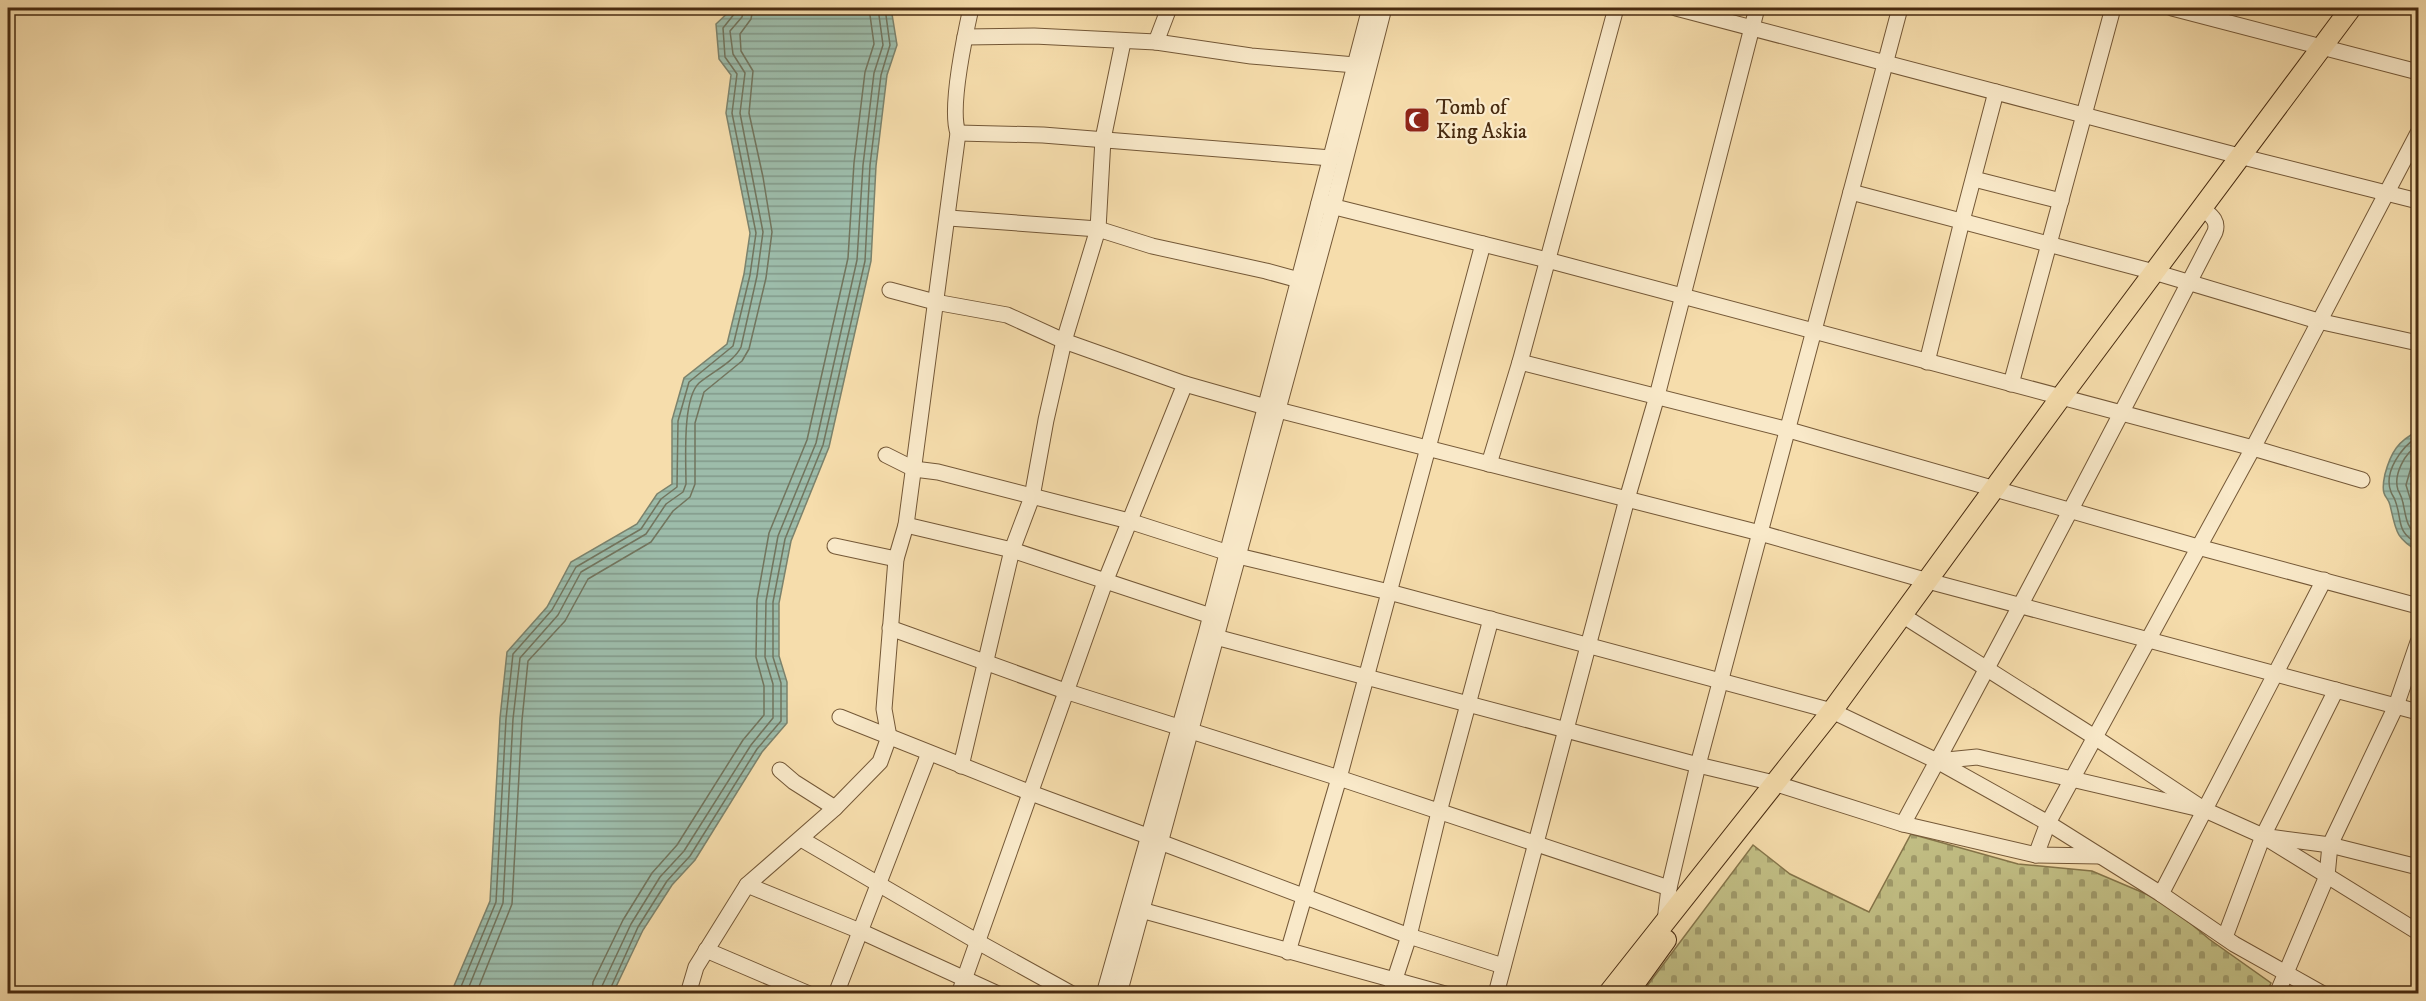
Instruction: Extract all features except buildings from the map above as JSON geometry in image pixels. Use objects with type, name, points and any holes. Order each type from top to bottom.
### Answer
[{"type":"main road","points":[[1608,993],[1832,711],[2061,397],[2351,8]]},
{"type":"main road","points":[[1627,993],[1685,916],[1774,783]]},
{"type":"street","points":[[688,993],[696,967],[705,950],[747,885],[836,808],[880,762],[889,737],[884,709],[896,559],[906,525],[935,302],[949,218],[958,133],[955,123],[964,37],[971,8]]},
{"type":"street","points":[[1156,42],[1169,8]]},
{"type":"street","points":[[1271,408],[1299,280],[1326,205],[1331,158],[1370,8]]},
{"type":"street","points":[[1119,993],[1184,728],[1211,636],[1326,205],[1384,8]]},
{"type":"street","points":[[1489,464],[1520,362],[1616,8]]},
{"type":"street","points":[[1676,8],[2418,201]]},
{"type":"street","points":[[1496,993],[1627,499],[1657,396],[1757,8]]},
{"type":"street","points":[[1665,921],[1669,888],[1698,765],[1900,8]]},
{"type":"street","points":[[2011,384],[2113,8]]},
{"type":"street","points":[[2172,8],[2418,72]]},
{"type":"street","points":[[964,37],[1034,36],[1156,42],[1251,56],[1355,65]]},
{"type":"street","points":[[961,766],[1012,550],[1032,497],[1064,341],[1098,229],[1104,139],[1123,42]]},
{"type":"street","points":[[1927,362],[1996,92]]},
{"type":"street","points":[[958,133],[1104,139],[1331,158]]},
{"type":"street","points":[[2036,855],[2048,823],[2253,448],[2418,133]]},
{"type":"street","points":[[1974,179],[2061,201]]},
{"type":"street","points":[[1851,192],[2154,272],[2318,321],[2418,343]]},
{"type":"street","points":[[1326,205],[1547,260],[2253,448],[2362,480]]},
{"type":"street","points":[[1903,824],[2123,413],[2217,229],[2215,220],[2202,208]]},
{"type":"street","points":[[949,218],[1098,229],[1152,246],[1299,280]]},
{"type":"street","points":[[1288,952],[1339,778],[1483,244]]},
{"type":"street","points":[[890,290],[935,302],[1007,315],[1064,341],[1185,384],[1271,408],[1760,533],[1928,581],[2418,712]]},
{"type":"street","points":[[1520,362],[1789,430],[2198,547],[2418,606]]},
{"type":"street","points":[[962,986],[1105,582],[1185,384]]},
{"type":"street","points":[[886,455],[914,468],[938,472],[1129,521],[1233,554],[1389,591],[1832,711],[1937,761],[2048,823],[2225,937],[2323,993]]},
{"type":"street","points":[[906,525],[1012,550],[1211,616]]},
{"type":"street","points":[[836,546],[896,559]]},
{"type":"street","points":[[1211,636],[1211,616],[1233,554]]},
{"type":"street","points":[[2161,894],[2324,580]]},
{"type":"street","points":[[1902,615],[2205,810],[2263,836],[2418,932]]},
{"type":"street","points":[[1391,987],[1409,936],[1439,812],[1491,619]]},
{"type":"street","points":[[890,628],[1065,692],[1339,778],[1669,888]]},
{"type":"street","points":[[1211,636],[1774,783],[1903,824],[2036,855],[2100,856]]},
{"type":"street","points":[[2277,993],[2327,876],[2330,845],[2396,706],[2418,642]]},
{"type":"street","points":[[2225,937],[2263,836],[2336,690]]},
{"type":"street","points":[[840,717],[1031,793],[1409,936],[1503,966]]},
{"type":"street","points":[[836,993],[929,753]]},
{"type":"street","points":[[1937,761],[1977,757],[2205,810]]},
{"type":"street","points":[[780,770],[794,782],[836,808]]},
{"type":"street","points":[[2263,836],[2330,845],[2418,867]]},
{"type":"street","points":[[801,838],[1063,991]]},
{"type":"street","points":[[1104,993],[1155,839]]},
{"type":"street","points":[[747,885],[860,931],[962,986],[998,993]]},
{"type":"street","points":[[1141,910],[1288,952],[1391,987],[1445,993]]},
{"type":"street","points":[[705,950],[810,993]]},
{"type":"green space","points":[[1911,834],[2018,864],[2092,871],[2165,902],[2209,939],[2271,983],[2266,994],[1641,994],[1753,845],[1790,874],[1869,912]]},
{"type":"water","points":[[733,8],[891,8],[897,45],[887,75],[876,166],[871,261],[829,447],[791,541],[779,603],[779,656],[787,682],[787,723],[762,752],[695,860],[672,885],[643,930],[613,993],[451,993],[490,901],[500,718],[507,652],[547,607],[571,562],[637,524],[657,494],[672,484],[672,420],[684,378],[727,344],[744,274],[750,233],[726,113],[731,75],[719,59],[716,24]]},
{"type":"water","points":[[2418,431],[2418,551],[2405,542],[2398,532],[2383,488],[2385,474],[2393,453],[2400,443]]},
{"type":"place","name":"Tomb of King Askia","points":[[1417,120]]}]
